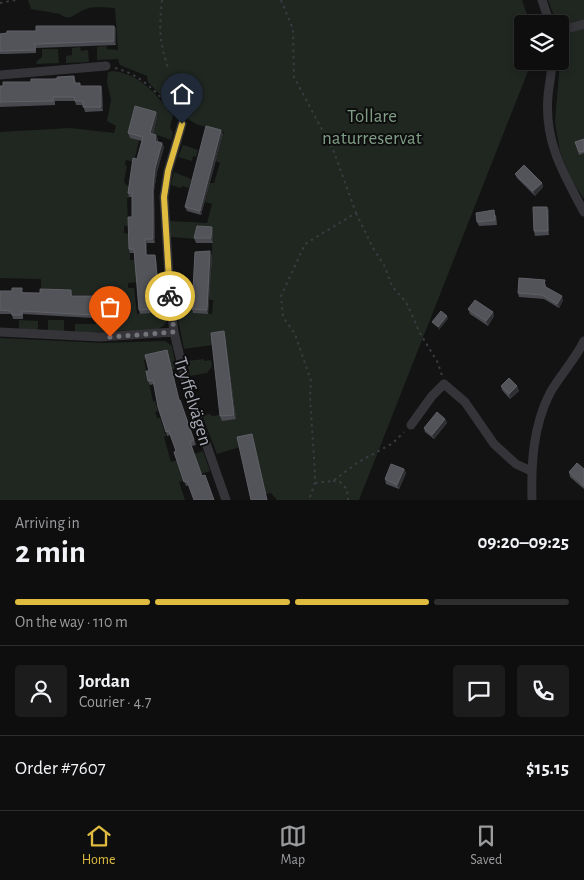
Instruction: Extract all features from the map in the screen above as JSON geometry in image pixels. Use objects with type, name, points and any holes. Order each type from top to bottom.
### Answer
[{"type":"street","points":[[542,0],[547,15]]},
{"type":"street","points":[[569,28],[584,24]]},
{"type":"street","points":[[0,75],[106,66]]},
{"type":"street","points":[[551,70],[548,96],[550,141],[567,181],[584,212]]},
{"type":"street","name":"Tryffelvägen","points":[[182,124],[168,171],[164,197],[166,250],[174,332],[189,395],[226,500]]},
{"type":"street","points":[[0,332],[99,337],[174,332]]},
{"type":"street","points":[[532,500],[531,471],[538,425],[550,394],[582,352],[584,341]]},
{"type":"street","points":[[410,425],[432,396],[444,384],[465,402],[494,444],[516,464],[531,471]]},
{"type":"path","points":[[0,3],[16,0]]},
{"type":"path","points":[[162,0],[159,27],[169,70]]},
{"type":"path","points":[[281,0],[293,29],[294,77],[334,152],[356,213],[373,248],[384,265],[392,286],[406,302],[420,333],[438,363],[444,384]]},
{"type":"path","points":[[106,66],[126,71],[140,78],[160,96],[182,124]]},
{"type":"path","points":[[309,500],[314,483],[310,397],[312,381],[295,334],[283,318],[281,296],[305,244],[356,213]]},
{"type":"path","points":[[333,481],[357,464],[393,443],[410,425]]},
{"type":"path","points":[[314,483],[340,482],[347,489],[348,500]]},
{"type":"green space","name":"Tollare naturreservat","points":[[28,0],[522,0],[527,15],[514,15],[514,70],[528,70],[359,500],[277,500],[271,493],[266,494],[240,447],[217,454],[202,415],[221,415],[213,345],[184,349],[176,309],[194,308],[194,313],[212,314],[213,300],[209,300],[213,231],[198,239],[170,237],[170,221],[207,223],[212,204],[205,202],[210,183],[214,183],[220,163],[216,161],[224,132],[196,124],[177,112],[148,82],[147,76],[120,65],[118,59],[97,60],[97,47],[106,46],[107,49],[118,50],[115,8],[89,8],[70,17],[31,9]]},
{"type":"green space","points":[[548,0],[584,0],[584,199],[572,181],[560,152],[555,122],[559,70],[569,70],[569,15],[554,15]]},
{"type":"green space","points":[[80,47],[81,51],[88,50],[89,62],[66,63],[66,56],[72,55],[72,48]]},
{"type":"green space","points":[[42,49],[58,49],[59,63],[36,64],[42,57]]},
{"type":"green space","points":[[113,71],[132,76],[140,81],[154,93],[173,115],[170,127],[173,133],[171,140],[132,126],[129,137],[139,140],[134,162],[126,160],[125,165],[127,166],[124,181],[126,185],[130,186],[129,198],[127,198],[128,226],[124,226],[124,233],[130,234],[130,260],[136,260],[139,282],[128,283],[128,288],[134,288],[137,314],[166,311],[167,320],[158,329],[75,333],[75,324],[96,324],[96,295],[72,295],[41,290],[41,279],[0,278],[0,132],[70,128],[114,133],[116,126],[107,121],[111,100],[107,82],[108,72]]},
{"type":"green space","points":[[183,145],[198,150],[196,157],[193,156],[192,161],[178,157]]},
{"type":"green space","points":[[174,172],[191,179],[189,188],[171,185]]},
{"type":"green space","points":[[19,320],[38,321],[38,331],[19,330]]},
{"type":"green space","points":[[48,320],[64,320],[64,332],[48,331]]},
{"type":"green space","points":[[0,338],[102,343],[165,341],[172,346],[176,368],[172,370],[147,359],[144,360],[153,401],[155,401],[158,411],[155,412],[157,418],[160,418],[166,436],[164,437],[171,462],[203,451],[210,471],[179,482],[185,500],[0,500]]},
{"type":"green space","points":[[204,359],[204,361],[211,360],[212,366],[207,373],[190,376],[187,361]]},
{"type":"building","points":[[36,26],[114,26],[114,41],[35,44],[35,50],[0,51],[0,34],[7,33],[7,31],[36,31]]},
{"type":"building","points":[[74,76],[74,83],[80,83],[80,86],[101,86],[101,107],[83,107],[83,101],[75,101],[74,97],[53,97],[53,101],[0,102],[0,86],[3,86],[3,82],[31,82],[31,79],[57,79],[57,77]]},
{"type":"building","points":[[135,106],[156,112],[150,133],[156,135],[155,141],[162,143],[155,168],[153,187],[153,239],[145,239],[146,255],[155,255],[159,298],[150,299],[151,309],[139,310],[134,249],[129,249],[128,217],[132,217],[132,193],[128,193],[133,158],[137,159],[143,137],[128,133]]},
{"type":"building","points":[[206,126],[221,130],[200,211],[185,207]]},
{"type":"building","points":[[584,139],[584,151],[579,152],[575,142]]},
{"type":"building","points":[[524,165],[542,183],[533,191],[515,174]]},
{"type":"building","points":[[533,207],[547,207],[548,231],[534,231]]},
{"type":"building","points":[[494,210],[495,220],[477,222],[476,213]]},
{"type":"building","points":[[197,226],[212,227],[211,238],[194,238]]},
{"type":"building","points":[[210,251],[207,310],[192,309],[192,300],[177,299],[178,289],[193,290],[195,252]]},
{"type":"building","points":[[519,278],[545,280],[544,286],[562,296],[557,304],[542,295],[518,293]]},
{"type":"building","points":[[12,288],[22,288],[22,293],[40,293],[40,289],[71,290],[71,296],[93,296],[92,315],[22,311],[22,315],[12,315],[11,311],[0,310],[0,291],[12,291]]},
{"type":"building","points":[[475,300],[493,312],[486,321],[468,309]]},
{"type":"building","points":[[441,311],[447,316],[438,327],[432,322]]},
{"type":"building","points":[[224,331],[234,415],[220,416],[211,333]]},
{"type":"building","points":[[167,350],[179,400],[194,440],[190,442],[202,476],[205,475],[214,500],[194,500],[187,481],[184,482],[174,452],[176,451],[169,431],[166,432],[158,407],[153,380],[148,381],[146,371],[149,371],[145,355]]},
{"type":"building","points":[[509,378],[517,386],[509,394],[501,386]]},
{"type":"building","points":[[437,412],[445,419],[432,435],[424,428]]},
{"type":"building","points":[[252,434],[267,500],[251,500],[237,437]]},
{"type":"building","points":[[577,463],[584,469],[584,486],[569,472]]},
{"type":"building","points":[[391,464],[404,469],[397,485],[385,479]]},
{"type":"way so far","points":[[110,337],[174,332],[170,296]]},
{"type":"route","points":[[170,296],[164,222],[164,197],[168,171],[182,124]]}]
